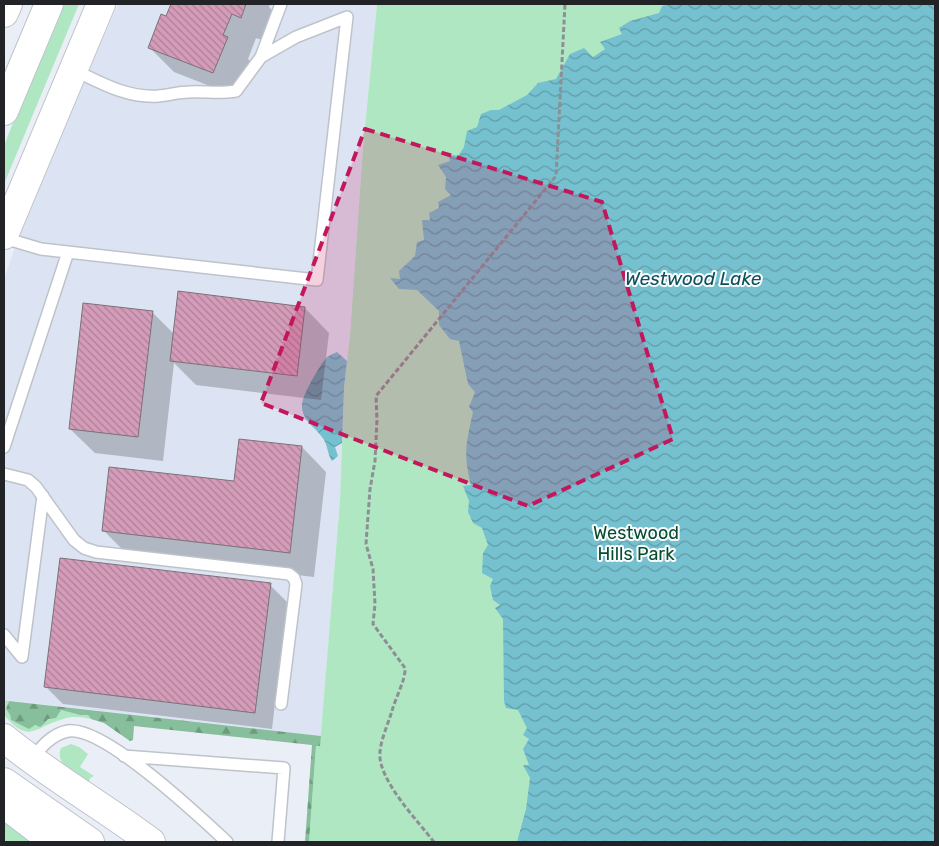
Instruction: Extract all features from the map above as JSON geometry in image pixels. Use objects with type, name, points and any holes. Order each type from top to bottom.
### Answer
[{"type":"main road","points":[[4,13],[8,4]]},
{"type":"main road","points":[[4,110],[49,4]]},
{"type":"main road","points":[[4,237],[101,4]]},
{"type":"main road","points":[[4,738],[30,760],[117,817],[151,842]]},
{"type":"main road","points":[[4,782],[90,842]]},
{"type":"main road","points":[[4,804],[54,842]]},
{"type":"lane","points":[[73,70],[106,86],[126,93],[141,95],[158,96],[191,92],[218,94],[236,91],[260,57],[281,4]]},
{"type":"lane","points":[[4,237],[41,249],[317,280],[347,17],[296,37],[260,57]]},
{"type":"lane","points":[[4,447],[68,252]]},
{"type":"lane","points":[[4,474],[28,480],[43,496],[74,540],[84,548],[96,552],[289,574],[294,578],[296,584],[281,704]]},
{"type":"lane","points":[[4,635],[22,657],[43,496]]},
{"type":"lane","points":[[30,760],[45,743],[59,734],[68,731],[87,734],[160,782],[227,842]]},
{"type":"lane","points":[[123,756],[284,768],[278,842]]},
{"type":"path","points":[[434,842],[392,789],[380,752],[405,668],[373,624],[375,604],[373,569],[366,544],[370,489],[375,461],[376,396],[556,176],[565,4]]},
{"type":"highlighted area","points":[[365,129],[602,202],[673,439],[528,506],[261,403]]},
{"type":"shaded area","points":[[118,4],[377,4],[363,147],[350,335],[344,388],[340,500],[321,736],[4,700],[4,279],[25,219]]},
{"type":"green space","points":[[59,4],[79,4],[4,184],[4,146]]},
{"type":"green space","name":"Westwood Lake","points":[[377,4],[935,4],[935,842],[309,842],[316,746],[320,745],[340,500],[344,388],[350,335],[363,147]]},
{"type":"green space","points":[[4,700],[9,701],[6,709],[11,720],[20,724],[40,726],[61,710],[88,715],[91,719],[67,718],[26,732],[13,724],[4,715]]},
{"type":"green space","points":[[9,701],[321,736],[320,746],[316,746],[309,842],[305,842],[312,745],[134,726],[133,740],[130,741],[104,723],[91,719],[88,715],[61,710],[56,718],[48,719],[40,727],[35,725],[29,729],[11,720],[6,709]]},
{"type":"green space","points":[[71,744],[88,754],[80,767],[94,776],[90,778],[89,782],[68,769],[61,760],[61,748]]},
{"type":"green space","points":[[4,814],[41,842],[4,842]]},
{"type":"water","name":"Westwood Lake","points":[[671,4],[935,4],[935,842],[517,842],[526,809],[530,778],[523,765],[529,765],[523,749],[529,739],[523,735],[527,728],[518,710],[506,708],[504,701],[503,619],[495,608],[500,605],[493,600],[490,586],[493,579],[482,573],[483,553],[488,545],[482,528],[473,523],[468,512],[469,501],[463,486],[471,485],[466,448],[473,412],[469,407],[475,392],[468,384],[459,341],[450,339],[439,325],[439,311],[417,290],[399,289],[390,278],[400,279],[399,271],[415,256],[417,242],[424,240],[422,220],[430,220],[429,213],[439,208],[438,202],[451,195],[445,189],[446,177],[438,165],[450,161],[448,154],[458,156],[464,147],[467,131],[477,127],[481,114],[491,110],[499,110],[527,95],[538,83],[556,79],[570,54],[584,48],[593,57],[605,49],[600,42],[622,34],[619,28],[630,21],[659,13],[662,6]]},
{"type":"water","points":[[337,352],[347,361],[342,443],[335,447],[338,456],[332,461],[324,440],[309,422],[302,410],[302,405],[308,388],[320,366],[327,357]]},
{"type":"building","points":[[171,4],[246,4],[241,18],[232,14],[223,35],[228,37],[213,73],[148,48],[161,14],[166,16]]},
{"type":"building","points":[[178,291],[305,307],[297,376],[170,361]]},
{"type":"building","points":[[83,303],[153,311],[138,437],[69,429]]},
{"type":"building","points":[[239,439],[302,446],[290,553],[102,531],[109,467],[234,481]]},
{"type":"building","points":[[60,558],[271,583],[255,713],[44,687]]},
{"type":"park label","name":"Westwood Hills Park","points":[[636,543]]}]
